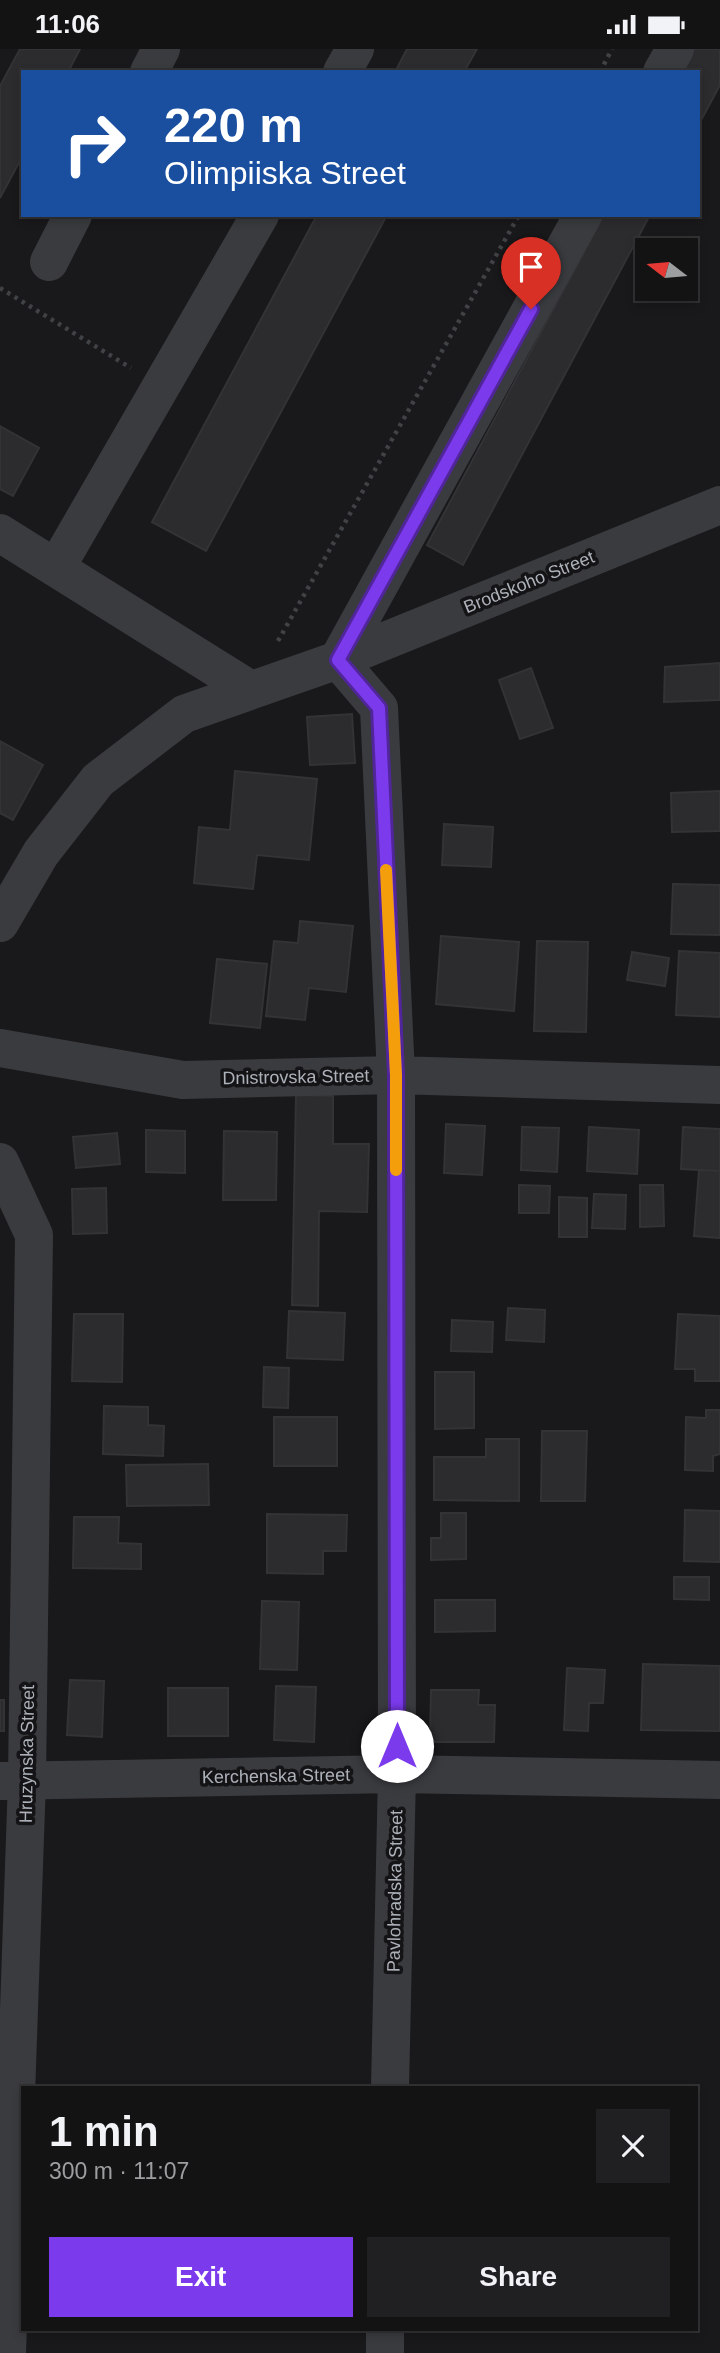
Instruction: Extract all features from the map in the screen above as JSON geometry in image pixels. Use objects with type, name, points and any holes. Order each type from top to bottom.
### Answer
[{"type":"street","points":[[150,70],[161,49]]},
{"type":"street","points":[[343,70],[355,49]]},
{"type":"street","points":[[663,70],[675,49]]},
{"type":"street","points":[[49,262],[72,217]]},
{"type":"street","points":[[56,568],[259,217]]},
{"type":"street","points":[[338,660],[582,217]]},
{"type":"street","name":"Brodskoho Street","points":[[0,923],[41,853],[98,780],[184,714],[338,660],[720,505]]},
{"type":"street","points":[[0,533],[251,691]]},
{"type":"street","name":"Pavlohradska Street","points":[[338,660],[379,708],[396,1075],[397,1774],[390,2086]]},
{"type":"street","name":"Dnistrovska Street","points":[[0,1048],[183,1080],[396,1075],[720,1086]]},
{"type":"street","name":"Hruzynska Street","points":[[0,1162],[34,1235],[14,1780],[6,2353]]},
{"type":"street","name":"Kerchenska Street","points":[[14,1780],[397,1774],[720,1780]]},
{"type":"street","points":[[385,2331],[385,2353]]},
{"type":"path","points":[[601,70],[612,49]]},
{"type":"path","points":[[251,691],[518,217]]},
{"type":"path","points":[[0,288],[113,355],[159,389]]},
{"type":"building","points":[[20,49],[80,49],[69,70],[21,70],[21,159],[0,198],[0,86]]},
{"type":"building","points":[[407,49],[477,49],[465,70],[396,70]]},
{"type":"building","points":[[693,49],[720,49],[720,85],[700,122],[700,70],[682,70]]},
{"type":"building","points":[[316,217],[386,217],[206,551],[152,522]]},
{"type":"building","points":[[603,217],[649,217],[638,238],[635,238],[635,243],[463,565],[427,545]]},
{"type":"building","points":[[0,426],[39,448],[13,496],[0,489]]},
{"type":"building","points":[[720,663],[720,700],[664,702],[665,667]]},
{"type":"building","points":[[531,668],[553,728],[520,739],[499,680]]},
{"type":"building","points":[[352,714],[355,763],[310,765],[307,717]]},
{"type":"building","points":[[0,741],[43,765],[13,820],[0,813]]},
{"type":"building","points":[[235,771],[317,779],[309,860],[257,855],[253,889],[194,883],[199,827],[230,830]]},
{"type":"building","points":[[720,791],[720,831],[672,832],[671,793]]},
{"type":"building","points":[[444,824],[493,827],[491,867],[442,865]]},
{"type":"building","points":[[673,884],[720,885],[720,935],[671,934]]},
{"type":"building","points":[[300,921],[353,926],[346,992],[309,988],[305,1020],[266,1016],[274,941],[298,943]]},
{"type":"building","points":[[441,936],[519,942],[514,1011],[436,1004]]},
{"type":"building","points":[[537,941],[588,942],[586,1032],[534,1031]]},
{"type":"building","points":[[679,951],[720,953],[720,1017],[676,1015]]},
{"type":"building","points":[[632,952],[669,958],[665,986],[627,980]]},
{"type":"building","points":[[217,959],[267,964],[260,1028],[210,1023]]},
{"type":"building","points":[[296,1095],[333,1096],[333,1144],[369,1144],[367,1212],[319,1211],[318,1306],[292,1305]]},
{"type":"building","points":[[446,1124],[485,1126],[482,1175],[444,1173]]},
{"type":"building","points":[[522,1127],[559,1128],[557,1172],[521,1170]]},
{"type":"building","points":[[589,1127],[639,1130],[637,1174],[587,1171]]},
{"type":"building","points":[[683,1127],[720,1129],[720,1171],[681,1169]]},
{"type":"building","points":[[146,1130],[185,1131],[185,1173],[146,1172]]},
{"type":"building","points":[[224,1131],[277,1132],[276,1200],[223,1200]]},
{"type":"building","points":[[117,1133],[120,1164],[76,1168],[73,1137]]},
{"type":"building","points":[[699,1170],[720,1171],[720,1238],[694,1236]]},
{"type":"building","points":[[519,1185],[550,1186],[549,1213],[519,1213]]},
{"type":"building","points":[[640,1185],[663,1185],[664,1226],[640,1227]]},
{"type":"building","points":[[106,1188],[107,1233],[73,1234],[72,1189]]},
{"type":"building","points":[[594,1194],[626,1195],[625,1229],[592,1228]]},
{"type":"building","points":[[559,1197],[587,1198],[587,1237],[559,1237]]},
{"type":"building","points":[[508,1308],[545,1310],[544,1342],[506,1340]]},
{"type":"building","points":[[289,1311],[345,1313],[343,1360],[287,1358]]},
{"type":"building","points":[[74,1314],[123,1314],[122,1382],[72,1381]]},
{"type":"building","points":[[678,1314],[720,1316],[720,1381],[695,1381],[695,1369],[675,1369]]},
{"type":"building","points":[[452,1320],[493,1322],[492,1352],[451,1351]]},
{"type":"building","points":[[264,1367],[289,1368],[288,1408],[263,1407]]},
{"type":"building","points":[[435,1372],[474,1372],[474,1428],[435,1429]]},
{"type":"building","points":[[104,1406],[148,1407],[148,1425],[164,1426],[163,1456],[103,1454]]},
{"type":"building","points":[[706,1410],[720,1410],[720,1454],[713,1456],[713,1471],[685,1470],[686,1417],[706,1418]]},
{"type":"building","points":[[274,1417],[337,1417],[337,1466],[274,1466]]},
{"type":"building","points":[[542,1431],[587,1431],[585,1501],[541,1501]]},
{"type":"building","points":[[486,1439],[519,1439],[519,1501],[434,1500],[434,1457],[486,1457]]},
{"type":"building","points":[[208,1464],[209,1505],[127,1506],[126,1465]]},
{"type":"building","points":[[685,1510],[720,1511],[720,1562],[684,1561]]},
{"type":"building","points":[[441,1513],[466,1513],[466,1559],[431,1560],[431,1538],[441,1538]]},
{"type":"building","points":[[267,1514],[347,1515],[346,1551],[323,1551],[323,1574],[267,1573]]},
{"type":"building","points":[[74,1517],[119,1517],[118,1543],[141,1544],[141,1569],[73,1568]]},
{"type":"building","points":[[674,1577],[709,1577],[709,1600],[674,1599]]},
{"type":"building","points":[[435,1600],[495,1600],[495,1631],[435,1632]]},
{"type":"building","points":[[262,1601],[299,1602],[297,1670],[260,1669]]},
{"type":"building","points":[[643,1664],[720,1666],[720,1731],[641,1730]]},
{"type":"building","points":[[567,1668],[605,1670],[603,1703],[589,1703],[588,1731],[564,1730]]},
{"type":"building","points":[[70,1680],[104,1681],[102,1737],[67,1735]]},
{"type":"building","points":[[276,1686],[316,1687],[314,1742],[274,1740]]},
{"type":"building","points":[[168,1688],[228,1688],[228,1736],[168,1736]]},
{"type":"building","points":[[431,1690],[479,1690],[478,1705],[495,1705],[494,1742],[430,1742]]},
{"type":"building","points":[[0,1700],[4,1700],[4,1731],[0,1731]]},
{"type":"slow traffic","points":[[386,870],[396,1075],[396,1170]]},
{"type":"route","points":[[397,1746],[396,1075],[379,708],[338,660],[531,309]]}]
